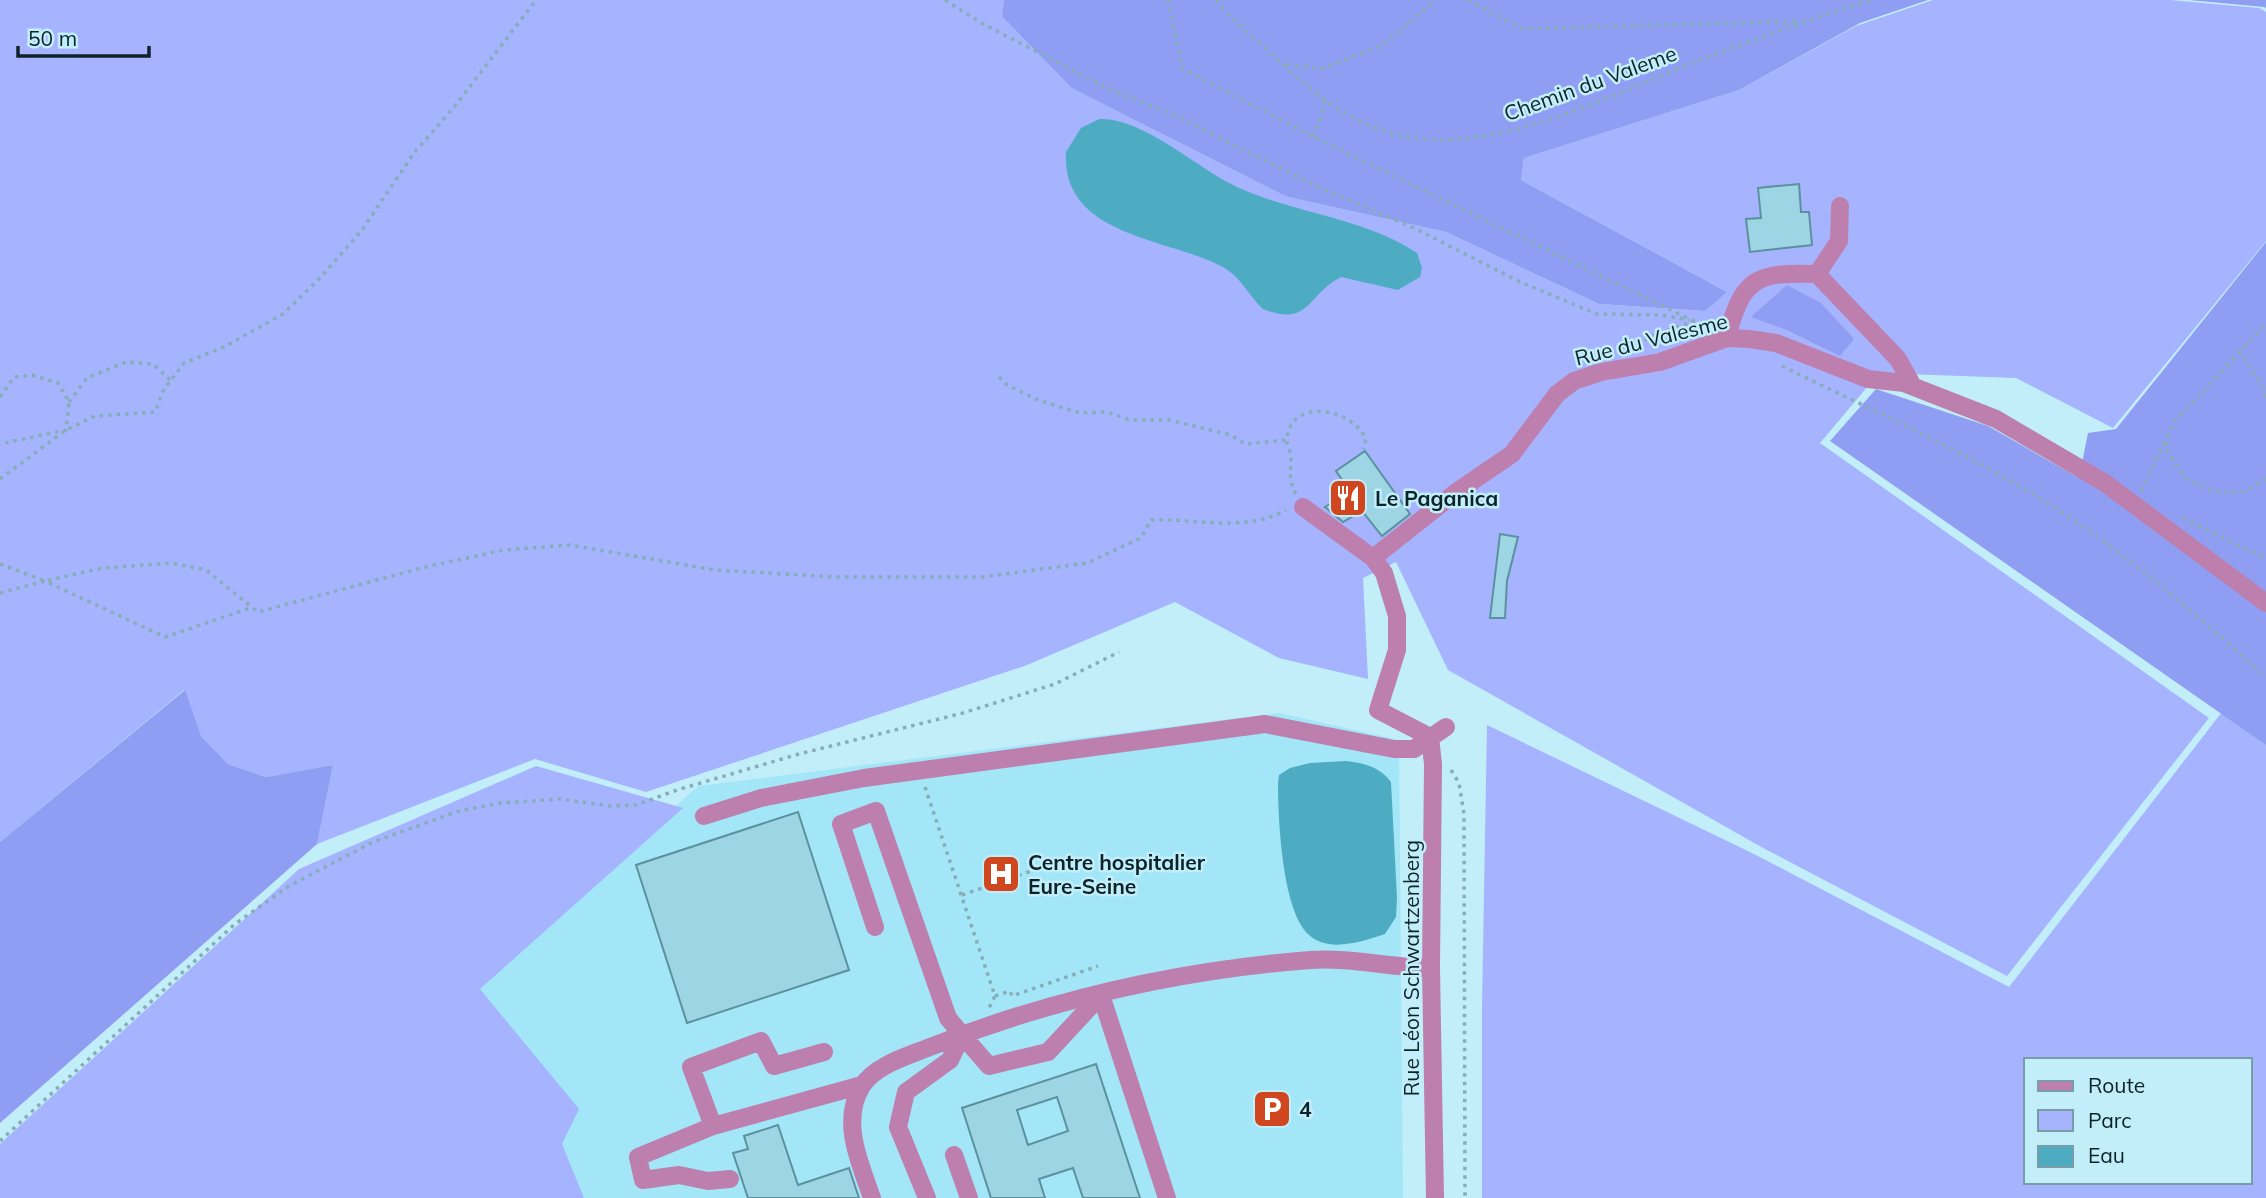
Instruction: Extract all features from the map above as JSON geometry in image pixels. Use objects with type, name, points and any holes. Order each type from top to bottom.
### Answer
[{"type":"street","points":[[1816,274],[1839,241],[1840,206]]},
{"type":"street","points":[[1727,338],[1746,288],[1761,277],[1779,272],[1816,274],[1898,359],[1913,386]]},
{"type":"street","name":"Rue du Valesme","points":[[1373,558],[1455,493],[1513,454],[1564,387],[1601,372],[1660,362],[1727,338],[1776,343],[1868,379],[1913,386],[2019,430],[2138,507],[2266,603]]},
{"type":"street","points":[[1303,507],[1373,558],[1384,573],[1397,616],[1397,650],[1396,668],[1378,710],[1430,737]]},
{"type":"street","points":[[704,816],[761,798],[864,779],[1265,724],[1394,749],[1414,750],[1446,727]]},
{"type":"street","name":"Rue Léon Schwartzenberg","points":[[1430,737],[1433,764],[1431,968],[1436,1198]]},
{"type":"street","points":[[874,927],[841,824],[876,811],[941,1012],[989,1066],[1048,1052],[1101,995]]},
{"type":"street","points":[[730,1178],[708,1181],[679,1175],[643,1180],[638,1157],[713,1126],[862,1085],[881,1068],[962,1035],[1040,1009],[1138,988],[1314,960],[1363,960],[1431,968]]},
{"type":"street","points":[[1101,995],[1167,1198]]},
{"type":"street","points":[[927,1198],[898,1127],[906,1092],[950,1060],[962,1035]]},
{"type":"street","points":[[713,1126],[691,1067],[761,1041],[774,1066],[824,1052]]},
{"type":"street","points":[[862,1085],[854,1106],[852,1131],[857,1156],[872,1198]]},
{"type":"street","points":[[954,1155],[969,1198]]},
{"type":"path","points":[[0,479],[66,430],[95,416],[155,412],[170,380],[184,363],[224,346],[283,314],[320,278],[362,230],[414,153],[456,106],[536,0]]},
{"type":"path","points":[[945,0],[983,24],[1109,89],[1172,114],[1314,185],[1414,228],[1520,282],[1597,314],[1661,315],[1695,321],[1656,334],[1631,348],[1601,372]]},
{"type":"path","points":[[1168,0],[1183,69]]},
{"type":"path","name":"Chemin du Valeme","points":[[1216,0],[1326,99],[1359,121],[1393,134],[1429,139],[1482,136],[1544,120],[1805,21],[1871,0],[1832,13],[1805,21]]},
{"type":"path","points":[[1285,64],[1321,69],[1383,45],[1435,0]]},
{"type":"path","points":[[1468,0],[1523,29],[1805,21]]},
{"type":"path","name":"Chemin du Valeme","points":[[1805,21],[1873,0]]},
{"type":"path","points":[[1314,137],[1326,99]]},
{"type":"path","points":[[2138,507],[2139,494],[2174,423],[2266,324]]},
{"type":"path","points":[[2239,350],[2263,388],[2266,400]]},
{"type":"path","points":[[66,430],[69,402],[88,378],[126,362],[153,364],[170,380]]},
{"type":"path","points":[[0,397],[14,377],[32,375],[58,383],[69,402]]},
{"type":"path","points":[[999,377],[1016,390],[1073,411],[1107,412],[1130,420],[1169,420],[1231,435],[1245,443],[1287,440]]},
{"type":"path","points":[[0,593],[103,568],[171,563],[206,570],[258,612],[425,566],[503,550],[570,545],[715,570],[838,577],[982,577],[1087,563],[1141,538],[1151,520],[1245,523],[1303,507],[1291,485],[1291,455],[1287,440],[1295,422],[1310,412],[1321,410],[1336,413],[1362,429],[1366,439],[1363,449]]},
{"type":"path","points":[[2174,423],[2165,447],[2185,478],[2212,491],[2241,492],[2266,479]]},
{"type":"path","points":[[0,443],[66,430]]},
{"type":"path","points":[[2172,512],[2266,559]]},
{"type":"path","points":[[0,564],[45,581],[165,637],[253,607]]},
{"type":"path","points":[[0,1141],[235,924],[289,886],[373,842],[458,811],[501,803],[560,799],[610,806],[636,805],[799,754],[963,713],[1055,684],[1119,652]]},
{"type":"path","points":[[1433,764],[1448,766],[1459,783],[1464,814],[1465,1198]]},
{"type":"path","points":[[925,787],[995,996]]},
{"type":"path","points":[[962,895],[1063,860]]},
{"type":"path","points":[[988,1026],[985,1015],[995,996],[1010,991],[1013,996],[1098,966]]},
{"type":"shaded area","points":[[1004,0],[1928,0],[1860,23],[1739,90],[1524,158],[1521,180],[1727,292],[1705,311],[1599,304],[1446,232],[1288,197],[1072,88],[1002,16]]},
{"type":"shaded area","points":[[2189,0],[2266,0],[2266,8],[2264,7]]},
{"type":"shaded area","points":[[2266,242],[2266,745],[1830,441],[1876,389],[1988,426],[2079,478],[2088,433],[2116,429]]},
{"type":"shaded area","points":[[1787,285],[1821,303],[1854,339],[1840,356],[1787,330],[1751,317]]},
{"type":"shaded area","points":[[185,690],[201,736],[228,764],[266,777],[333,765],[317,844],[0,1123],[0,842]]},
{"type":"shaded area","name":"Centre hospitalier Eure-Seine","points":[[1279,713],[1399,740],[1403,1198],[247,1198],[698,786]]},
{"type":"green space","points":[[0,0],[1004,0],[1002,16],[1288,197],[1446,232],[1599,304],[1704,311],[1727,292],[1521,180],[1524,158],[1739,90],[1856,26],[1933,0],[2170,0],[2259,8],[2266,12],[2266,241],[2113,428],[2016,378],[1879,373],[1820,443],[2209,718],[2007,976],[1765,849],[1448,670],[1396,562],[1363,578],[1368,679],[1279,658],[1175,602],[1027,665],[646,792],[535,759],[317,844],[333,765],[266,777],[228,764],[201,736],[184,690],[0,842]]},
{"type":"green space","points":[[2222,712],[2266,745],[2266,1198],[1482,1198],[1487,725],[1754,854],[2009,987]]},
{"type":"green space","points":[[536,766],[683,808],[480,989],[579,1109],[562,1144],[584,1198],[0,1198],[0,1144],[299,869]]},
{"type":"water","points":[[1099,119],[1115,120],[1148,133],[1227,182],[1250,193],[1347,222],[1395,240],[1417,253],[1422,268],[1420,277],[1398,290],[1341,277],[1299,312],[1278,314],[1263,309],[1235,276],[1223,267],[1122,230],[1099,218],[1081,202],[1069,180],[1066,152],[1081,128]]},
{"type":"water","points":[[1346,761],[1371,767],[1391,782],[1396,917],[1385,934],[1335,945],[1316,940],[1308,934],[1292,905],[1283,862],[1278,783],[1279,775],[1290,768],[1310,763]]},
{"type":"building","points":[[1799,184],[1801,212],[1809,212],[1812,245],[1750,252],[1746,219],[1761,218],[1758,188]]},
{"type":"building","points":[[1365,451],[1410,514],[1382,536],[1362,511],[1343,522],[1325,507],[1350,491],[1336,471]]},
{"type":"building","points":[[1500,534],[1518,537],[1507,581],[1505,618],[1490,618]]},
{"type":"building","points":[[798,812],[849,970],[687,1023],[636,865]]},
{"type":"building","points":[[1096,1064],[1140,1198],[1083,1198],[1073,1168],[1039,1179],[1045,1198],[991,1198],[962,1108]],"holes":[[[1057,1097],[1068,1131],[1028,1145],[1017,1110]]]},
{"type":"building","points":[[778,1125],[798,1185],[849,1168],[859,1198],[748,1198],[733,1153],[748,1149],[744,1136]]},
{"type":"place","name":"Le Paganica","points":[[1348,498]]},
{"type":"place","name":"Centre hospitalier Eure-Seine","points":[[1001,874]]},
{"type":"place","name":"4","points":[[1272,1109]]}]
